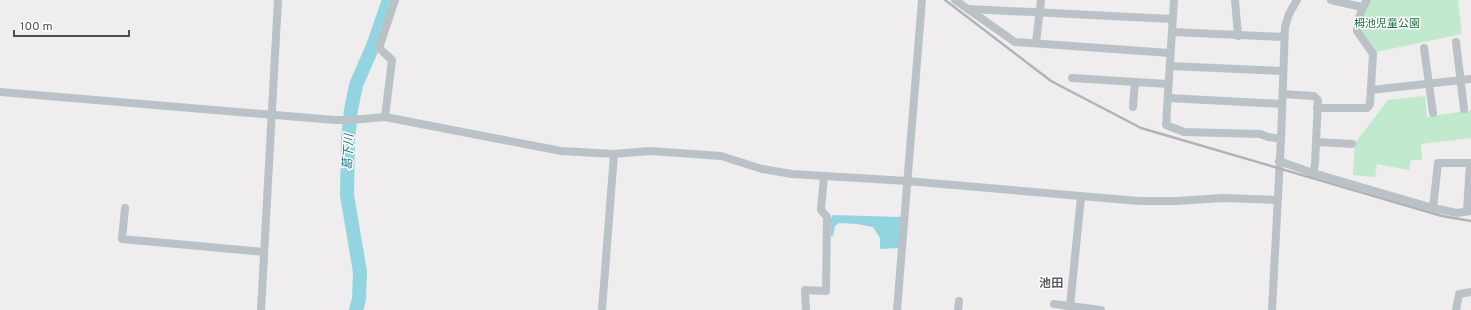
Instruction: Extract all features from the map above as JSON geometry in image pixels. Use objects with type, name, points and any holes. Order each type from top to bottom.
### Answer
[{"type":"street","points":[[261,310],[273,115],[278,0]]},
{"type":"street","points":[[384,117],[392,60],[378,48],[395,0]]},
{"type":"street","points":[[897,310],[922,0]]},
{"type":"street","points":[[955,0],[1015,42],[1170,53]]},
{"type":"street","points":[[1036,43],[1041,0]]},
{"type":"street","points":[[1174,0],[1166,125],[1184,132],[1260,134],[1281,139]]},
{"type":"street","points":[[1236,0],[1238,36]]},
{"type":"street","points":[[1272,310],[1283,94],[1284,27],[1297,0]]},
{"type":"street","points":[[1317,108],[1367,108],[1370,104],[1372,54],[1357,31],[1358,22],[1365,4],[1331,0]]},
{"type":"street","points":[[969,9],[1172,19]]},
{"type":"street","points":[[1172,32],[1284,38]]},
{"type":"street","points":[[1456,42],[1464,109]]},
{"type":"street","points":[[1424,48],[1433,113]]},
{"type":"street","points":[[1170,66],[1283,71]]},
{"type":"street","points":[[1072,78],[1168,84]]},
{"type":"street","points":[[1371,90],[1471,79]]},
{"type":"street","points":[[1133,107],[1135,82]]},
{"type":"street","points":[[0,92],[334,120],[384,117],[561,151],[614,154],[650,151],[721,156],[762,169],[792,174],[908,181],[1139,201],[1176,201],[1223,198],[1277,200]]},
{"type":"street","points":[[1283,94],[1314,96],[1318,100],[1313,173]]},
{"type":"street","points":[[1168,98],[1282,104]]},
{"type":"street","points":[[1316,142],[1352,144]]},
{"type":"street","points":[[602,310],[614,154]]},
{"type":"street","points":[[1279,161],[1313,173],[1433,208],[1457,212],[1469,211],[1470,163],[1438,163],[1433,208]]},
{"type":"street","points":[[806,310],[805,290],[826,291],[827,217],[821,210],[824,176]]},
{"type":"street","points":[[1070,306],[1081,197]]},
{"type":"street","points":[[125,208],[122,239],[264,252]]},
{"type":"street","points":[[1456,310],[1459,294],[1471,292]]},
{"type":"street","points":[[958,310],[959,301]]},
{"type":"street","points":[[1054,304],[1101,310]]},
{"type":"green space","name":"栂池児童公園","points":[[1372,0],[1458,0],[1462,34],[1376,52],[1367,43],[1359,28],[1362,15]]},
{"type":"green space","points":[[1425,96],[1427,117],[1471,110],[1471,138],[1421,144],[1422,160],[1411,160],[1409,170],[1377,164],[1375,177],[1353,175],[1355,143],[1388,100]]},
{"type":"water","points":[[833,215],[901,217],[899,248],[880,249],[880,238],[873,227],[857,224],[839,223],[835,226],[833,236],[831,236],[831,218]]},
{"type":"waterway","name":"葛下川","points":[[356,310],[359,299],[360,272],[347,195],[348,139],[351,110],[356,85],[373,46],[389,0]]},
{"type":"railway","points":[[945,0],[1051,81],[1141,128],[1442,216],[1471,221]]},
{"type":"district","name":"池田","points":[[1051,284]]}]
